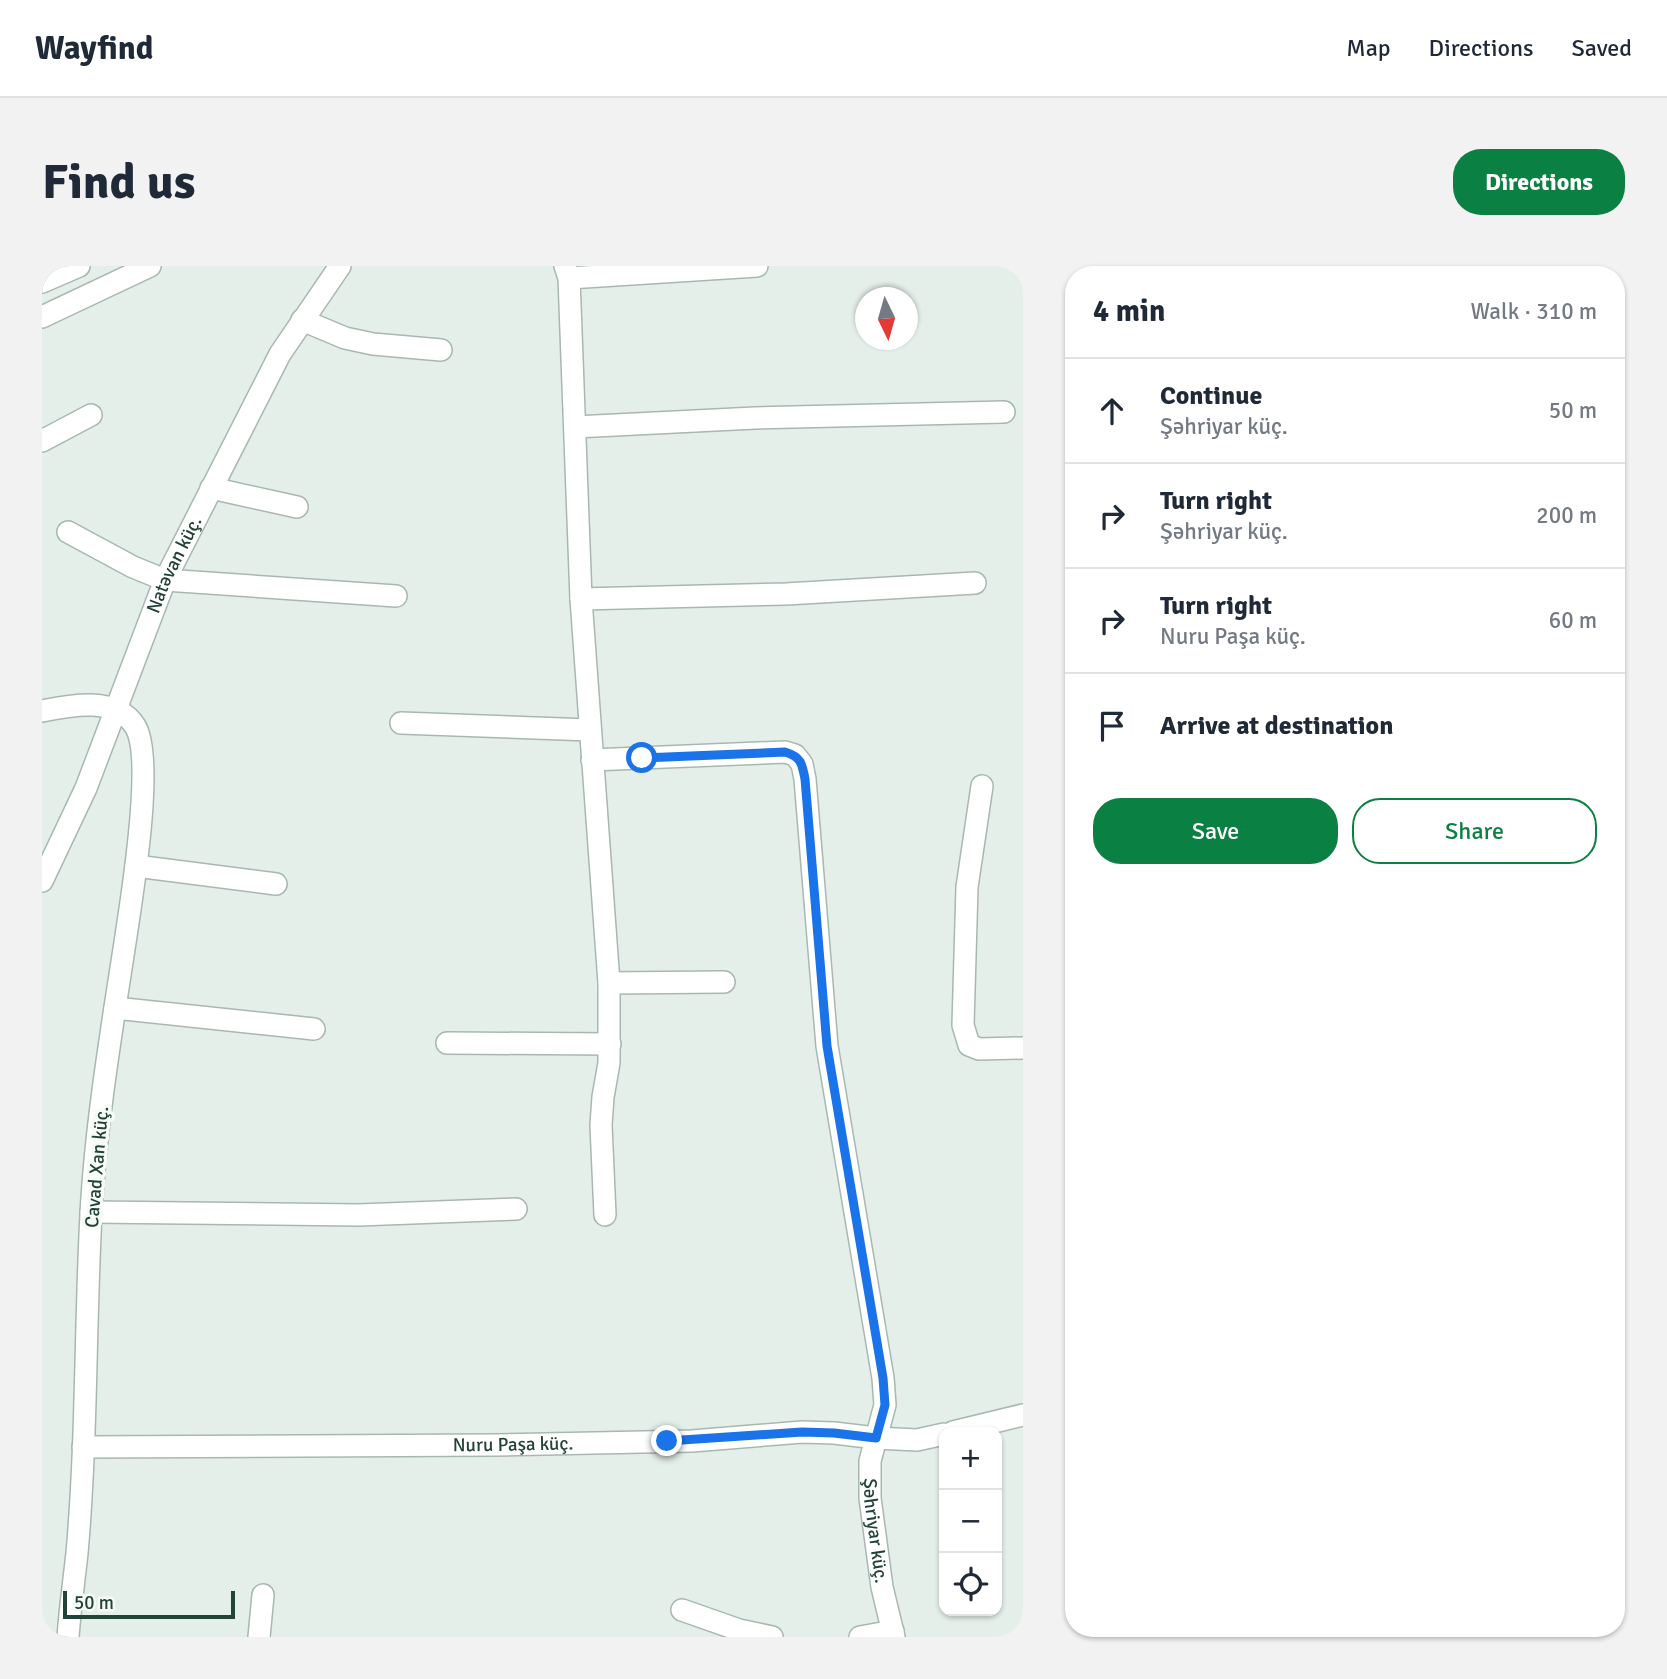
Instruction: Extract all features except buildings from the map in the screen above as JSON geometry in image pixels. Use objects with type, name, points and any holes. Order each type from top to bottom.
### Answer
[{"type":"street","points":[[42,282],[79,266]]},
{"type":"street","points":[[42,317],[126,271],[150,266]]},
{"type":"street","name":"Natəvan küç.","points":[[42,881],[86,788],[165,579],[259,392],[302,320],[340,266]]},
{"type":"street","points":[[605,1215],[601,1125],[610,1044],[609,982],[581,599],[567,272],[757,266]]},
{"type":"street","points":[[302,320],[345,338],[373,344],[441,350]]},
{"type":"street","points":[[575,427],[755,418],[1004,412]]},
{"type":"street","points":[[42,441],[91,415]]},
{"type":"street","points":[[211,488],[297,507]]},
{"type":"street","points":[[68,532],[133,567],[165,579],[396,596]]},
{"type":"street","points":[[581,599],[786,594],[975,583]]},
{"type":"street","points":[[42,710],[79,704],[117,708]]},
{"type":"street","name":"Cavad Xan küç.","points":[[68,1637],[77,1552],[83,1447],[91,1212],[102,1105],[136,866],[142,802],[142,751],[135,726],[117,708]]},
{"type":"street","points":[[401,723],[590,730]]},
{"type":"street","name":"Şəhriyar küç.","points":[[592,760],[785,752],[795,755],[802,764],[827,1046],[883,1378],[885,1405],[870,1461],[870,1498],[882,1587],[894,1634]]},
{"type":"street","points":[[982,786],[967,887],[963,1025],[969,1045],[978,1049],[1023,1048]]},
{"type":"street","points":[[136,866],[276,884]]},
{"type":"street","points":[[609,982],[724,982]]},
{"type":"street","points":[[115,1008],[314,1029]]},
{"type":"street","points":[[447,1043],[610,1044]]},
{"type":"street","points":[[91,1212],[359,1215],[516,1209]]},
{"type":"street","points":[[974,1427],[1023,1415]]},
{"type":"street","name":"Nuru Paşa küç.","points":[[83,1447],[508,1445],[692,1441],[802,1432],[917,1440],[939,1435]]},
{"type":"street","points":[[259,1637],[263,1595]]},
{"type":"street","points":[[682,1611],[739,1630],[772,1637]]},
{"type":"street","points":[[860,1637],[894,1634]]},
{"type":"route","points":[[642,758],[785,752],[795,755],[802,764],[827,1046],[883,1378],[885,1405],[876,1438],[802,1432],[667,1441]]}]
